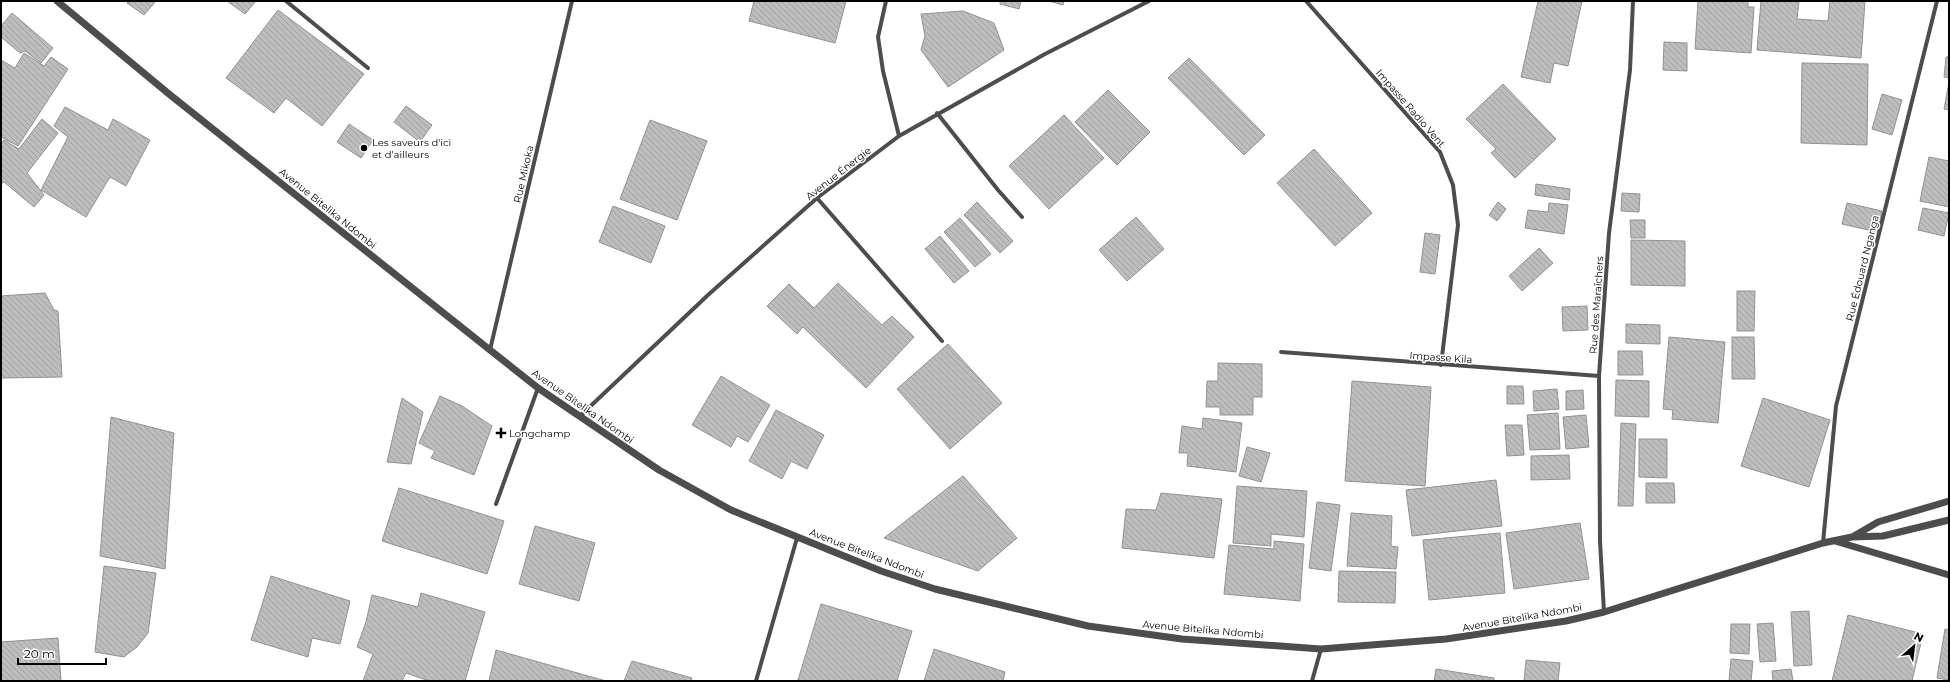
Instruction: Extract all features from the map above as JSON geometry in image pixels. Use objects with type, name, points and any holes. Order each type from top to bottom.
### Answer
[{"type":"street","name":"Avenue Bitelika Ndombi","points":[[57,1],[169,94],[490,350],[538,388],[579,416],[660,470],[724,506],[797,538],[881,571],[935,589],[1088,626],[1182,639],[1321,649],[1446,640],[1566,621],[1604,612],[1823,543],[1852,537]]},
{"type":"street","points":[[286,1],[368,68]]},
{"type":"street","name":"Rue Mikoka","points":[[490,350],[572,1]]},
{"type":"street","points":[[886,1],[878,37],[883,71],[900,136]]},
{"type":"street","name":"Avenue Énergie","points":[[579,416],[708,295],[817,198],[900,136],[1045,54],[1143,2],[1148,1]]},
{"type":"street","name":"Impasse Radio Vent","points":[[1306,1],[1440,152],[1454,186],[1458,225],[1441,365]]},
{"type":"street","name":"Rue des Maraîchers","points":[[1604,612],[1600,541],[1599,376],[1609,233],[1630,70],[1633,1]]},
{"type":"street","name":"Rue Édouard Nganga","points":[[1823,543],[1836,406],[1937,1]]},
{"type":"street","points":[[937,114],[1022,217]]},
{"type":"street","points":[[817,198],[942,341]]},
{"type":"street","name":"Impasse Kila","points":[[1281,352],[1599,376]]},
{"type":"street","points":[[496,504],[538,388]]},
{"type":"street","points":[[1852,537],[1878,522],[1949,502]]},
{"type":"street","points":[[1852,537],[1884,536],[1949,520]]},
{"type":"street","points":[[756,681],[797,538]]},
{"type":"street","points":[[1835,541],[1949,575]]},
{"type":"street","points":[[1312,681],[1321,649]]},
{"type":"building","points":[[129,1],[156,1],[144,15],[127,3]]},
{"type":"building","points":[[227,1],[256,1],[245,14]]},
{"type":"building","points":[[754,1],[846,1],[835,43],[749,21]]},
{"type":"building","points":[[1000,1],[1021,1],[1019,9],[1000,4]]},
{"type":"building","points":[[1049,1],[1064,1],[1063,5]]},
{"type":"building","points":[[1538,1],[1582,1],[1568,66],[1554,63],[1550,83],[1521,77]]},
{"type":"building","points":[[1698,1],[1748,1],[1748,7],[1754,7],[1751,53],[1695,49]]},
{"type":"building","points":[[1761,1],[1799,1],[1797,19],[1828,21],[1830,1],[1865,1],[1861,58],[1757,50]]},
{"type":"building","points":[[278,10],[364,74],[322,126],[286,98],[274,113],[226,78]]},
{"type":"building","points":[[963,11],[994,23],[1004,50],[948,87],[921,50],[925,36],[921,14]]},
{"type":"building","points":[[12,13],[53,48],[41,63],[25,51],[20,53],[1,37],[1,26]]},
{"type":"building","points":[[1664,42],[1687,43],[1687,71],[1663,70]]},
{"type":"building","points":[[24,53],[44,66],[51,57],[68,69],[18,146],[1,137],[1,60],[15,68]]},
{"type":"building","points":[[1946,57],[1949,57],[1949,78],[1944,77]]},
{"type":"building","points":[[1189,58],[1265,135],[1244,155],[1168,78]]},
{"type":"building","points":[[1802,63],[1868,64],[1867,145],[1801,143]]},
{"type":"building","points":[[1949,82],[1949,110],[1944,109]]},
{"type":"building","points":[[1503,84],[1556,139],[1515,178],[1491,153],[1496,149],[1466,119]]},
{"type":"building","points":[[1108,90],[1150,132],[1117,165],[1075,122]]},
{"type":"building","points":[[1882,94],[1902,100],[1892,135],[1872,129]]},
{"type":"building","points":[[406,106],[432,125],[420,142],[394,122]]},
{"type":"building","points":[[65,107],[108,130],[113,119],[150,140],[126,186],[110,177],[86,217],[41,190],[68,137],[54,126]]},
{"type":"building","points":[[1064,115],[1104,158],[1049,209],[1009,166]]},
{"type":"building","points":[[42,119],[58,133],[27,173],[44,195],[34,207],[4,182],[1,184],[1,144],[4,140],[19,149]]},
{"type":"building","points":[[650,120],[707,141],[677,220],[620,199]]},
{"type":"building","points":[[349,124],[373,140],[361,158],[337,142]]},
{"type":"building","points":[[1314,149],[1372,213],[1335,246],[1277,183]]},
{"type":"building","points":[[1929,157],[1949,161],[1949,207],[1920,201]]},
{"type":"building","points":[[1536,184],[1570,189],[1569,200],[1535,195]]},
{"type":"building","points":[[1622,193],[1640,194],[1639,212],[1621,211]]},
{"type":"building","points":[[977,202],[1013,241],[1000,253],[964,215]]},
{"type":"building","points":[[1498,202],[1506,209],[1497,221],[1489,215]]},
{"type":"building","points":[[1549,203],[1568,205],[1564,234],[1525,228],[1528,210],[1548,212]]},
{"type":"building","points":[[1847,203],[1882,211],[1877,232],[1842,224]]},
{"type":"building","points":[[613,206],[665,226],[651,263],[599,242]]},
{"type":"building","points":[[1923,208],[1949,213],[1944,236],[1918,230]]},
{"type":"building","points":[[1136,217],[1164,249],[1127,281],[1099,250]]},
{"type":"building","points":[[960,218],[991,254],[975,267],[944,232]]},
{"type":"building","points":[[1630,220],[1645,220],[1645,238],[1631,238]]},
{"type":"building","points":[[1425,233],[1440,235],[1435,274],[1420,272]]},
{"type":"building","points":[[940,236],[969,271],[954,283],[925,249]]},
{"type":"building","points":[[1631,240],[1685,241],[1685,286],[1631,285]]},
{"type":"building","points":[[1539,248],[1553,263],[1522,291],[1509,276]]},
{"type":"building","points":[[838,283],[882,325],[892,316],[914,337],[866,388],[803,327],[797,334],[767,306],[789,284],[814,308]]},
{"type":"building","points":[[1737,291],[1755,291],[1754,331],[1737,331]]},
{"type":"building","points":[[45,293],[54,310],[58,311],[62,377],[1,378],[1,296]]},
{"type":"building","points":[[1587,306],[1588,330],[1563,331],[1562,307]]},
{"type":"building","points":[[1626,324],[1660,325],[1660,344],[1626,343]]},
{"type":"building","points":[[1669,337],[1725,342],[1718,423],[1672,419],[1673,410],[1663,409]]},
{"type":"building","points":[[1732,337],[1754,337],[1755,379],[1732,379]]},
{"type":"building","points":[[948,344],[1002,403],[950,449],[897,389]]},
{"type":"building","points":[[1618,351],[1642,351],[1643,375],[1618,375]]},
{"type":"building","points":[[1218,363],[1262,364],[1262,397],[1253,397],[1253,415],[1220,415],[1220,407],[1206,407],[1207,381],[1218,381]]},
{"type":"building","points":[[721,376],[770,405],[748,442],[737,436],[731,447],[692,425]]},
{"type":"building","points":[[1616,380],[1649,381],[1649,417],[1615,416]]},
{"type":"building","points":[[1352,381],[1431,387],[1425,486],[1345,481]]},
{"type":"building","points":[[1507,386],[1523,386],[1524,404],[1507,404]]},
{"type":"building","points":[[1557,389],[1559,409],[1534,411],[1533,391]]},
{"type":"building","points":[[1583,390],[1584,409],[1566,410],[1566,391]]},
{"type":"building","points":[[440,396],[462,406],[492,426],[474,475],[431,458],[435,451],[419,443]]},
{"type":"building","points":[[402,398],[423,412],[411,464],[387,462]]},
{"type":"building","points":[[1763,398],[1830,420],[1809,487],[1741,466]]},
{"type":"building","points":[[776,410],[824,435],[807,469],[791,461],[782,479],[749,461]]},
{"type":"building","points":[[1558,413],[1560,449],[1530,450],[1527,415]]},
{"type":"building","points":[[1586,415],[1589,447],[1566,449],[1563,417]]},
{"type":"building","points":[[111,417],[174,433],[165,569],[100,556]]},
{"type":"building","points":[[1203,418],[1242,423],[1236,472],[1187,466],[1188,453],[1179,453],[1182,426],[1202,429]]},
{"type":"building","points":[[1621,423],[1636,424],[1633,506],[1618,506]]},
{"type":"building","points":[[1505,425],[1522,425],[1524,455],[1507,456]]},
{"type":"building","points":[[1639,439],[1667,439],[1667,478],[1639,477]]},
{"type":"building","points":[[1247,447],[1270,453],[1261,482],[1239,476]]},
{"type":"building","points":[[1569,455],[1570,479],[1531,480],[1531,456]]},
{"type":"building","points":[[963,476],[1017,538],[978,571],[884,538]]},
{"type":"building","points":[[1496,480],[1502,526],[1412,536],[1406,490]]},
{"type":"building","points":[[1646,483],[1674,483],[1675,503],[1646,503]]},
{"type":"building","points":[[1237,486],[1307,491],[1304,537],[1271,534],[1271,546],[1233,543]]},
{"type":"building","points":[[399,488],[504,521],[487,574],[382,541]]},
{"type":"building","points":[[1161,493],[1222,499],[1214,558],[1122,548],[1126,509],[1156,510]]},
{"type":"building","points":[[1317,502],[1340,505],[1331,571],[1309,568]]},
{"type":"building","points":[[1351,513],[1392,516],[1391,546],[1398,547],[1396,569],[1347,566]]},
{"type":"building","points":[[1580,523],[1589,579],[1514,589],[1506,533]]},
{"type":"building","points":[[535,526],[595,543],[579,601],[519,584]]},
{"type":"building","points":[[1500,533],[1505,593],[1429,600],[1423,540]]},
{"type":"building","points":[[1274,541],[1304,544],[1300,601],[1224,594],[1229,545],[1274,549]]},
{"type":"building","points":[[104,566],[156,573],[148,633],[137,647],[124,657],[95,652]]},
{"type":"building","points":[[1339,571],[1396,572],[1395,603],[1338,602]]},
{"type":"building","points":[[271,576],[350,601],[340,644],[312,638],[308,657],[251,640]]},
{"type":"building","points":[[421,593],[485,612],[465,681],[429,681],[406,673],[402,681],[363,681],[373,654],[357,647],[366,622],[372,595],[418,607]]},
{"type":"building","points":[[821,604],[912,631],[897,681],[798,680]]},
{"type":"building","points":[[1809,611],[1812,665],[1794,666],[1791,612]]},
{"type":"building","points":[[1848,615],[1923,634],[1912,681],[1832,681]]},
{"type":"building","points":[[1773,623],[1776,661],[1760,662],[1757,624]]},
{"type":"building","points":[[1731,624],[1750,624],[1749,654],[1730,653]]},
{"type":"building","points":[[1945,629],[1949,630],[1949,680],[1937,678]]},
{"type":"building","points":[[58,638],[61,681],[1,681],[1,642]]},
{"type":"building","points":[[934,649],[1005,672],[1003,681],[924,681]]},
{"type":"building","points":[[496,650],[606,681],[489,681]]},
{"type":"building","points":[[1731,659],[1753,661],[1751,681],[1729,681]]},
{"type":"building","points":[[1526,660],[1560,663],[1558,681],[1524,681]]},
{"type":"building","points":[[632,661],[692,678],[691,681],[624,681]]},
{"type":"building","points":[[1436,669],[1494,678],[1494,681],[1434,681]]},
{"type":"building","points":[[1791,669],[1793,681],[1773,681],[1772,671]]},
{"type":"place","name":"Les saveurs d'ici et d'ailleurs","points":[[364,148]]},
{"type":"place","name":"Longchamp","points":[[501,433]]}]
